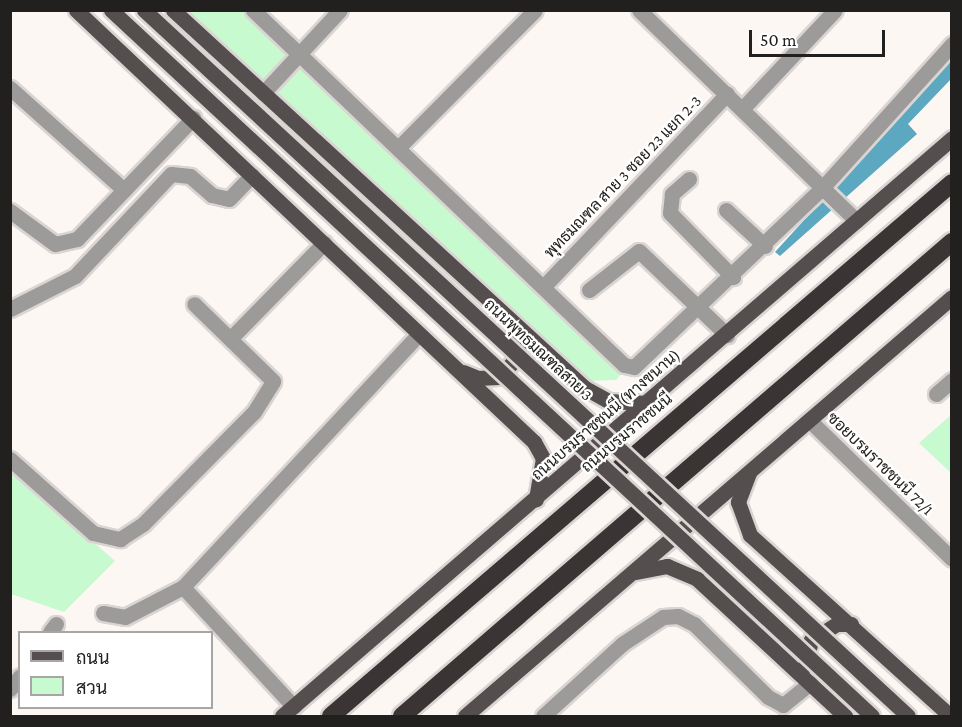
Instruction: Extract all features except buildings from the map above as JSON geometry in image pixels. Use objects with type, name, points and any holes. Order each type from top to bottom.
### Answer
[{"type":"highway","name":"ถนนบรมราชชนนี","points":[[331,717],[951,183]]},
{"type":"highway","points":[[402,717],[951,242]]},
{"type":"main road","points":[[76,10],[456,368],[543,458],[536,499]]},
{"type":"main road","points":[[111,10],[873,717]]},
{"type":"main road","name":"ถนนพุทธมณฑลสาย 3","points":[[144,10],[908,717]]},
{"type":"main road","points":[[173,10],[517,327],[595,394],[624,404],[646,403]]},
{"type":"main road","name":"ถนนบรมราชชนนี (ทางขนาน)","points":[[288,712],[951,138]]},
{"type":"main road","points":[[465,717],[951,297]]},
{"type":"main road","points":[[456,368],[478,378],[498,377],[519,356],[517,327]]},
{"type":"main road","points":[[754,465],[738,502],[750,535],[851,624],[950,717]]},
{"type":"main road","points":[[628,575],[667,566],[697,579],[845,717]]},
{"type":"main road","points":[[812,685],[804,657],[811,640],[837,624],[851,624]]},
{"type":"street","points":[[253,10],[544,285],[624,365],[634,367],[733,277],[823,187],[951,44]]},
{"type":"street","points":[[263,93],[340,10]]},
{"type":"street","points":[[398,148],[535,10]]},
{"type":"street","points":[[743,108],[835,10]]},
{"type":"street","points":[[642,11],[857,221]]},
{"type":"street","points":[[10,88],[124,190]]},
{"type":"street","name":"พุทธมณฑล สาย 3 ซอย 23 แยก 2-3","points":[[544,285],[727,94]]},
{"type":"street","points":[[10,211],[44,239],[65,244],[77,239],[193,118]]},
{"type":"street","points":[[10,309],[75,276],[171,174],[190,176],[212,195],[229,199],[252,175]]},
{"type":"street","points":[[689,179],[672,194],[670,213],[733,277]]},
{"type":"street","points":[[726,210],[765,246]]},
{"type":"street","points":[[231,338],[324,243]]},
{"type":"street","points":[[589,290],[639,251],[726,335]]},
{"type":"street","points":[[10,459],[93,533],[120,539],[143,524],[269,392],[273,381],[194,304]]},
{"type":"street","points":[[103,613],[125,617],[183,587],[419,334]]},
{"type":"street","points":[[936,394],[951,380]]},
{"type":"street","name":"ซอยบรมราชชนนี 72/1","points":[[809,420],[951,559]]},
{"type":"street","points":[[183,587],[288,712]]},
{"type":"street","points":[[543,717],[622,644],[663,617],[678,616],[694,624],[768,697],[783,705],[812,685]]},
{"type":"green space","points":[[186,11],[243,11],[624,371],[616,380],[587,381]]},
{"type":"green space","points":[[951,415],[951,473],[919,443]]},
{"type":"green space","points":[[10,469],[115,561],[64,612],[11,594]]},
{"type":"water","points":[[951,59],[951,79],[908,124],[917,134],[780,256],[775,252]]}]
